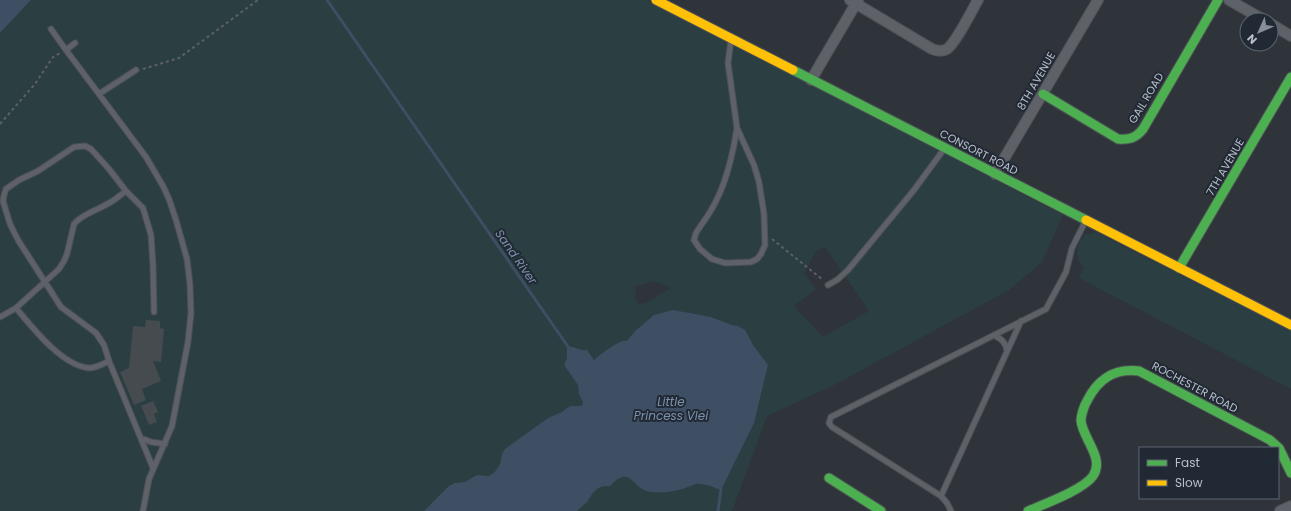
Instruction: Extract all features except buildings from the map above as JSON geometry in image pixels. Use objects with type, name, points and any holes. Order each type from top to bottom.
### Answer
[{"type":"street","name":"CONSORT ROAD","points":[[656,0],[1291,326]]},
{"type":"street","points":[[811,80],[854,1],[932,49],[938,51],[944,50],[951,45],[978,0]]},
{"type":"street","name":"8TH AVENUE","points":[[995,174],[1098,0]]},
{"type":"street","name":"GAIL ROAD","points":[[1043,94],[1118,138],[1128,140],[1132,138],[1140,133],[1218,0]]},
{"type":"street","points":[[1229,0],[1250,12]]},
{"type":"street","points":[[1279,29],[1291,36]]},
{"type":"street","name":"7TH AVENUE","points":[[1179,268],[1291,77]]},
{"type":"street","name":"ROCHESTER ROAD","points":[[1028,511],[1083,484],[1093,476],[1097,461],[1083,432],[1081,420],[1083,410],[1097,384],[1107,377],[1126,370],[1139,371],[1270,440],[1277,447]]},
{"type":"street","name":"ROCHESTER ROAD","points":[[1279,450],[1291,473]]},
{"type":"street","points":[[829,478],[881,511]]},
{"type":"street","points":[[1280,511],[1291,506]]},
{"type":"lane","points":[[51,29],[146,157],[169,199],[187,259],[191,313],[188,342],[172,426],[153,468],[146,491],[143,511]]},
{"type":"lane","points":[[731,39],[728,63],[737,128],[760,182],[763,199],[765,244],[761,254],[757,259],[751,262],[725,263],[712,259],[700,249],[694,240],[696,233],[717,200],[724,183],[732,157],[737,128]]},
{"type":"lane","points":[[66,50],[75,43]]},
{"type":"lane","points":[[99,94],[136,70]]},
{"type":"lane","points":[[153,468],[104,345],[96,333],[61,307],[44,283],[10,224],[3,201],[6,189],[74,148],[85,146],[91,149],[126,191],[143,208],[151,235],[154,312]]},
{"type":"lane","points":[[828,285],[837,280],[848,270],[914,190],[945,148]]},
{"type":"lane","points":[[0,317],[16,308],[56,273],[64,261],[74,224],[77,221],[83,216],[108,204],[126,191]]},
{"type":"lane","points":[[951,511],[948,503],[941,496],[832,426],[829,423],[829,420],[831,417],[1046,309],[1066,272],[1072,248],[1086,221]]},
{"type":"lane","points":[[16,308],[50,347],[62,356],[89,368],[110,361]]},
{"type":"lane","points":[[941,496],[1021,321]]},
{"type":"lane","points":[[994,335],[1004,341],[1007,346],[1007,351]]},
{"type":"lane","points":[[141,438],[151,442],[165,444]]},
{"type":"path","points":[[136,70],[179,58],[254,1],[258,0]]},
{"type":"path","points":[[0,124],[35,84],[53,57],[66,50]]},
{"type":"path","points":[[765,233],[828,285]]},
{"type":"shaded area","points":[[31,0],[646,0],[1063,215],[1042,262],[1009,290],[834,385],[767,416],[732,511],[0,511],[0,33]],"holes":[[[825,247],[869,311],[823,337],[794,306],[816,289],[804,273],[816,251]],[[654,281],[671,288],[646,303],[639,304],[635,297],[636,286]]]},
{"type":"shaded area","points":[[1095,232],[1291,331],[1291,389],[1079,278],[1084,267],[1078,260],[1078,247],[1085,235]]},
{"type":"water","points":[[0,0],[31,0],[0,33]]},
{"type":"water","name":"Little Princess Vlei","points":[[673,310],[711,317],[738,326],[745,330],[753,345],[768,365],[754,423],[721,490],[708,485],[698,484],[675,491],[651,492],[639,487],[627,477],[623,477],[610,486],[602,487],[596,490],[587,502],[577,511],[424,511],[449,486],[455,483],[465,482],[477,475],[489,476],[494,473],[500,464],[502,454],[505,449],[548,418],[571,406],[582,406],[583,402],[579,394],[578,385],[564,365],[567,358],[567,346],[587,350],[594,360],[620,342],[627,341],[635,331],[654,315]]},
{"type":"waterway","name":"Sand River","points":[[327,0],[569,348]]},
{"type":"waterway","points":[[718,511],[721,490],[720,487]]},
{"type":"traffic: fast","points":[[1043,94],[1118,139],[1129,139],[1135,136],[1143,129],[1218,0]]},
{"type":"traffic: fast","points":[[793,70],[1086,220]]},
{"type":"traffic: fast","points":[[1179,268],[1291,77]]},
{"type":"traffic: fast","points":[[1028,511],[1053,501],[1072,491],[1093,476],[1096,469],[1095,455],[1085,435],[1081,421],[1082,413],[1091,393],[1102,381],[1114,373],[1122,371],[1139,371],[1270,440],[1278,447]]},
{"type":"traffic: fast","points":[[1279,448],[1291,473]]},
{"type":"traffic: fast","points":[[829,478],[881,511]]},
{"type":"traffic: slow","points":[[656,0],[793,70]]},
{"type":"traffic: slow","points":[[1086,220],[1291,325]]}]
